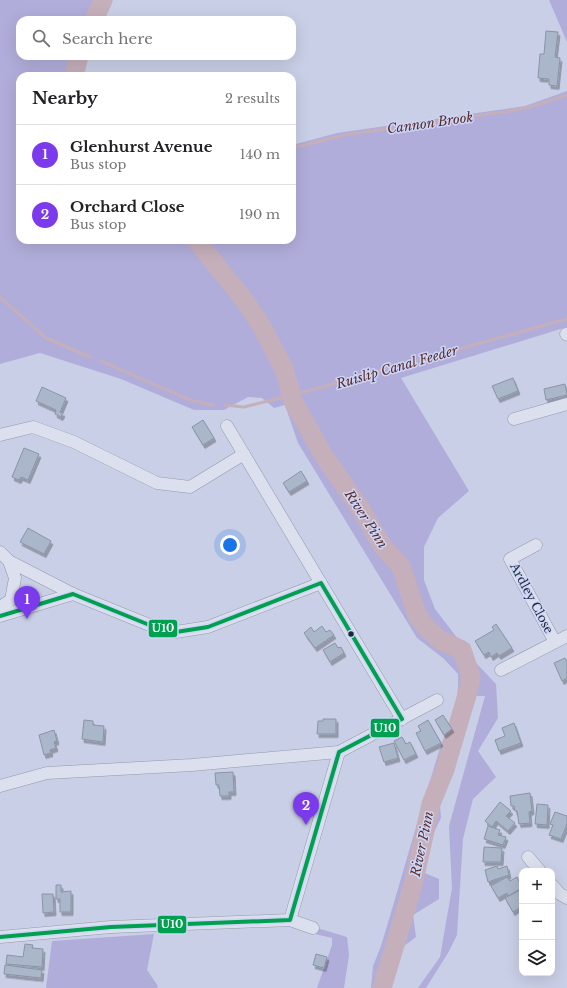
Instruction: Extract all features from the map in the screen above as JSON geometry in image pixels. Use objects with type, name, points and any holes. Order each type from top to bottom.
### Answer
[{"type":"street","points":[[514,419],[567,404]]},
{"type":"street","points":[[227,426],[402,719]]},
{"type":"street","points":[[0,435],[33,427],[74,442],[157,483],[190,487],[244,454]]},
{"type":"street","name":"Ardley Close","points":[[536,545],[510,559],[555,642]]},
{"type":"street","points":[[0,552],[10,561],[73,594],[147,624],[176,632],[208,627],[321,583]]},
{"type":"street","points":[[0,607],[11,600],[15,578],[10,561]]},
{"type":"street","points":[[0,616],[73,594]]},
{"type":"street","points":[[500,670],[567,636]]},
{"type":"street","points":[[0,786],[47,773],[192,765],[339,752],[437,700]]},
{"type":"street","points":[[290,920],[339,752]]},
{"type":"street","points":[[528,857],[537,868]]},
{"type":"street","points":[[555,888],[560,894],[567,898]]},
{"type":"street","points":[[0,937],[111,927],[290,920],[313,928]]},
{"type":"shaded area","points":[[0,0],[113,0],[104,11],[102,16],[16,16],[16,60],[85,60],[82,65],[81,72],[16,72],[16,244],[296,244],[296,144],[337,133],[525,106],[567,91],[567,327],[401,378],[469,491],[438,518],[424,547],[424,580],[435,609],[478,665],[496,684],[498,718],[478,751],[496,777],[473,799],[463,839],[457,935],[448,953],[426,988],[418,988],[440,957],[452,888],[449,826],[485,696],[474,696],[454,772],[440,805],[441,818],[428,844],[422,872],[439,879],[439,899],[413,915],[416,937],[400,949],[391,988],[371,988],[373,966],[381,946],[430,782],[455,707],[458,674],[443,658],[417,638],[298,443],[285,405],[274,408],[262,398],[248,397],[224,410],[194,410],[121,379],[40,353],[0,364]]},
{"type":"shaded area","points":[[549,0],[567,0],[567,42]]},
{"type":"shaded area","points":[[317,928],[347,937],[349,955],[344,988],[317,988],[332,945],[332,938],[315,934]]},
{"type":"shaded area","points":[[154,934],[147,970],[158,986],[157,988],[46,988],[52,941]]},
{"type":"building","points":[[546,31],[558,32],[555,57],[560,58],[557,86],[549,85],[549,79],[538,78],[540,54],[544,54]]},
{"type":"building","points":[[513,378],[518,391],[498,399],[492,386]]},
{"type":"building","points":[[565,384],[567,395],[546,400],[544,389]]},
{"type":"building","points":[[42,387],[66,398],[60,412],[63,413],[61,417],[55,414],[56,410],[36,401]]},
{"type":"building","points":[[203,420],[214,438],[203,445],[192,427]]},
{"type":"building","points":[[24,448],[39,454],[28,480],[21,477],[19,480],[12,477]]},
{"type":"building","points":[[301,471],[307,481],[289,492],[283,483]]},
{"type":"building","points":[[28,528],[51,541],[44,554],[20,542]]},
{"type":"building","points":[[496,624],[512,648],[499,656],[497,653],[491,657],[489,652],[484,655],[475,641],[494,630],[492,627]]},
{"type":"building","points":[[322,626],[326,632],[330,630],[334,635],[315,648],[304,633],[311,627],[314,632]]},
{"type":"building","points":[[335,643],[338,648],[341,647],[344,653],[330,662],[323,650]]},
{"type":"building","points":[[565,658],[567,662],[567,678],[562,681],[554,663]]},
{"type":"building","points":[[443,715],[452,729],[444,735],[435,720]]},
{"type":"building","points":[[323,719],[336,719],[336,734],[317,734],[318,721],[323,721]]},
{"type":"building","points":[[84,720],[93,721],[93,725],[104,726],[103,742],[82,739]]},
{"type":"building","points":[[428,720],[441,743],[425,751],[416,733],[421,731],[418,726]]},
{"type":"building","points":[[514,723],[521,743],[499,751],[495,740],[505,736],[502,728]]},
{"type":"building","points":[[54,730],[57,741],[54,742],[56,748],[50,750],[51,753],[44,755],[39,735]]},
{"type":"building","points":[[402,737],[406,744],[410,742],[416,754],[404,760],[394,741]]},
{"type":"building","points":[[394,743],[398,758],[384,762],[379,747]]},
{"type":"building","points":[[233,772],[234,792],[229,792],[229,796],[220,796],[219,785],[216,785],[215,773]]},
{"type":"building","points":[[530,793],[532,811],[529,812],[530,823],[519,824],[517,811],[515,811],[514,806],[511,806],[510,796]]},
{"type":"building","points":[[500,802],[511,811],[506,816],[515,823],[508,831],[496,821],[492,827],[485,821]]},
{"type":"building","points":[[537,804],[548,805],[547,825],[535,824]]},
{"type":"building","points":[[555,812],[567,816],[567,824],[561,839],[549,835],[553,825],[550,824]]},
{"type":"building","points":[[488,826],[500,830],[498,835],[506,837],[503,845],[484,839]]},
{"type":"building","points":[[484,847],[502,848],[501,862],[483,862]]},
{"type":"building","points":[[497,866],[498,869],[507,866],[509,875],[488,882],[485,870]]},
{"type":"building","points":[[507,877],[510,881],[517,877],[519,881],[519,890],[508,896],[507,893],[498,898],[491,886]]},
{"type":"building","points":[[56,885],[61,885],[61,892],[71,891],[71,912],[60,912],[60,899],[56,899]]},
{"type":"building","points":[[519,891],[519,908],[513,912],[505,898]]},
{"type":"building","points":[[42,894],[53,894],[54,912],[43,913]]},
{"type":"building","points":[[25,944],[33,945],[32,948],[43,949],[42,967],[6,964],[7,955],[23,957]]},
{"type":"building","points":[[316,954],[327,957],[324,968],[313,965]]},
{"type":"building","points":[[5,965],[42,970],[41,978],[4,974]]},
{"type":"waterway","name":"River Pinn","points":[[96,16],[103,0]]},
{"type":"waterway","name":"River Pinn","points":[[75,72],[78,60]]},
{"type":"waterway","name":"Cannon Brook","points":[[296,147],[344,135],[510,111],[533,106],[567,95]]},
{"type":"waterway","name":"River Pinn","points":[[199,244],[242,297],[261,325],[284,369],[294,403],[324,456],[362,511],[383,547],[401,566],[417,615],[427,628],[440,640],[462,650],[471,677],[445,769],[431,804],[413,885],[382,988]]},
{"type":"waterway","name":"Ruislip Canal Feeder","points":[[0,297],[46,338],[90,357]]},
{"type":"waterway","name":"Ruislip Canal Feeder","points":[[225,405],[244,407],[300,393],[567,319]]},
{"type":"waterway","name":"Ruislip Canal Feeder","points":[[101,361],[190,400],[213,405]]},
{"type":"transit line","name":"U10","points":[[0,616],[73,594],[147,624],[176,632],[208,627],[321,583],[402,719],[339,752],[290,920],[111,927],[0,937]]},
{"type":"place","name":"Glenhurst Avenue","points":[[27,619]]},
{"type":"place","name":"Orchard Close","points":[[306,825]]}]
